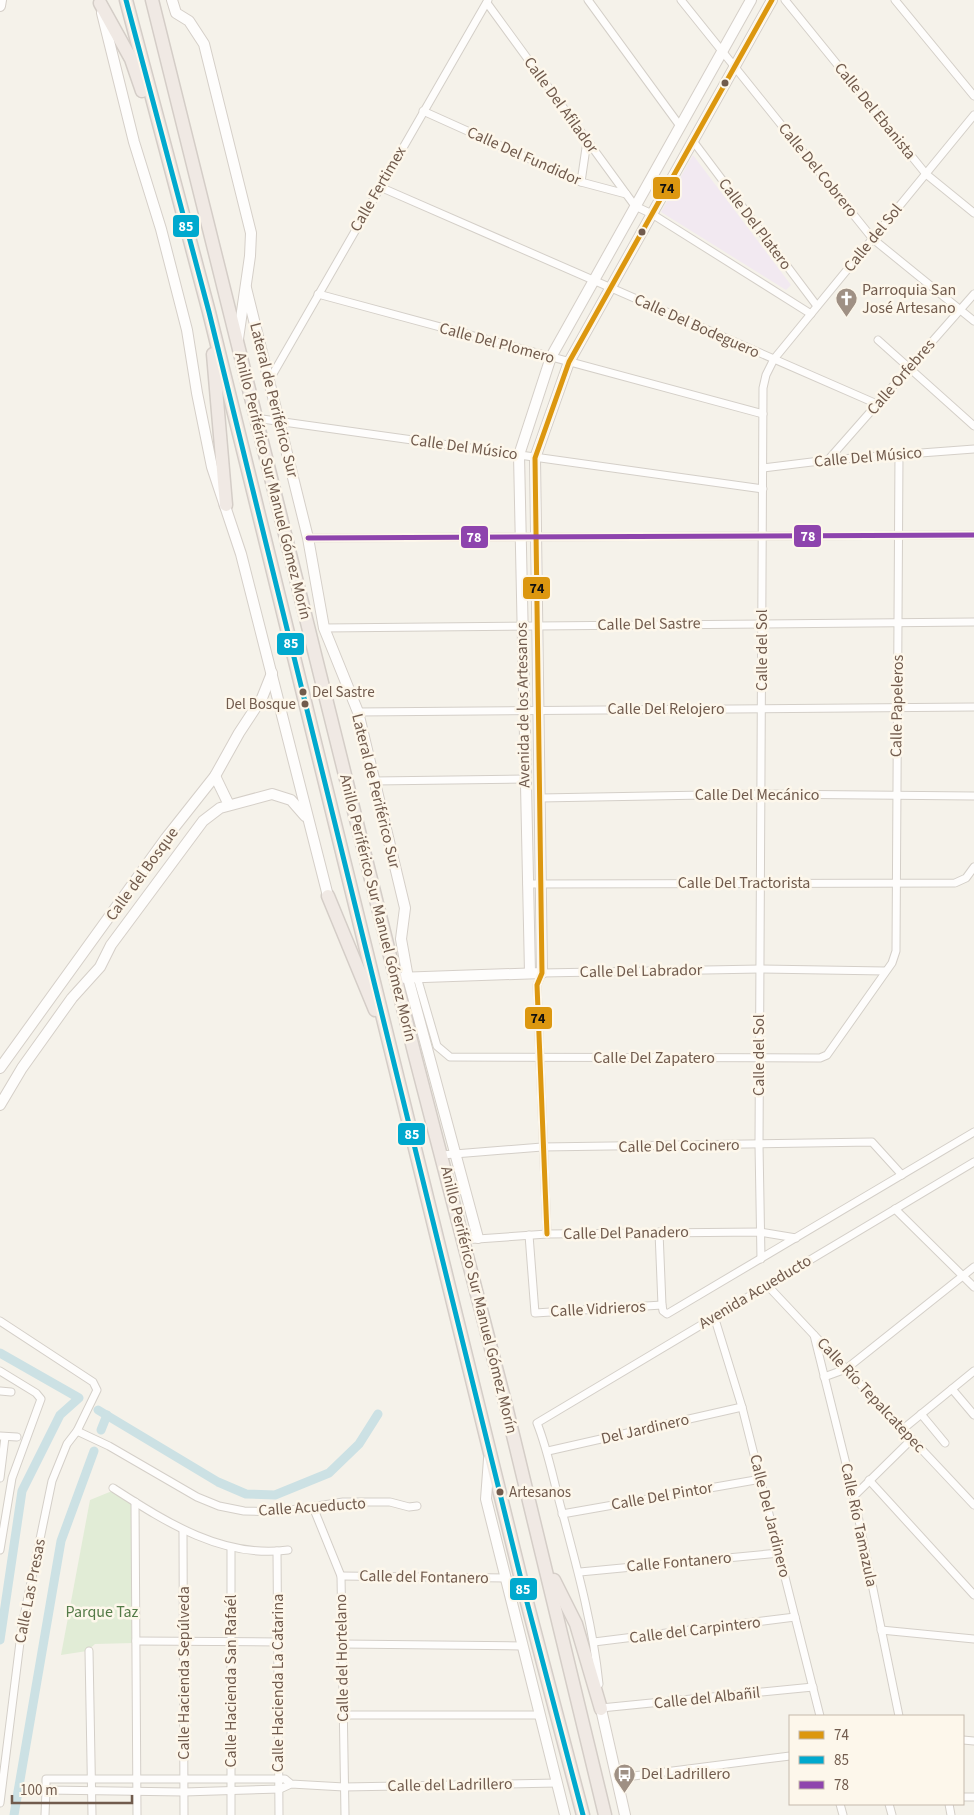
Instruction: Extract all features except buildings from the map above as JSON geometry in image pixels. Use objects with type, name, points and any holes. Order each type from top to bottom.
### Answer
[{"type":"highway","name":"Anillo Periférico Sur Manuel Gómez Morín","points":[[126,0],[209,312],[481,1415],[583,1815]]},
{"type":"highway","name":"Anillo Periférico Sur Manuel Gómez Morín","points":[[152,0],[255,418],[407,978],[442,1155],[505,1402],[605,1815]]},
{"type":"highway","points":[[99,2],[131,59],[163,143]]},
{"type":"highway","points":[[209,312],[226,505]]},
{"type":"highway","points":[[328,896],[392,1052]]},
{"type":"highway","points":[[544,1561],[576,1624],[601,1709]]},
{"type":"street","points":[[0,6],[1,0]]},
{"type":"street","points":[[172,0],[176,14],[190,21],[196,28],[207,53],[251,233],[246,288],[237,343]]},
{"type":"street","points":[[588,0],[680,126]]},
{"type":"street","name":"Calle Del Cobrero","points":[[682,0],[873,239],[974,321]]},
{"type":"street","name":"Avenida de los Artesanos","points":[[537,986],[530,973],[526,884],[519,455],[551,357],[751,0]]},
{"type":"street","name":"Avenida de los Artesanos","points":[[547,1234],[537,986],[542,973],[535,458],[569,362],[772,0]]},
{"type":"street","name":"Calle Del Ebanista","points":[[785,0],[926,174],[974,213]]},
{"type":"street","points":[[895,0],[974,96]]},
{"type":"street","name":"Calle Fertimex","points":[[270,379],[487,1]]},
{"type":"street","name":"Calle Del Afilador","points":[[487,1],[635,206]]},
{"type":"street","points":[[99,2],[134,142],[161,229],[187,330],[197,393],[212,466],[241,554],[328,896]]},
{"type":"street","name":"Calle Del Fundidor","points":[[424,112],[581,182],[627,194]]},
{"type":"street","name":"Calle del Sol","points":[[761,1259],[759,1058],[763,414],[766,375],[774,359],[974,115]]},
{"type":"street","points":[[581,182],[587,141]]},
{"type":"street","name":"Calle Del Platero","points":[[693,141],[817,306]]},
{"type":"street","name":"Calle Del Bodeguero","points":[[380,187],[877,404]]},
{"type":"street","points":[[635,206],[652,214],[811,314]]},
{"type":"street","name":"Lateral de Periférico Sur","points":[[246,288],[308,538],[324,628],[358,712],[405,908],[402,939],[407,978],[457,1153],[478,1238]]},
{"type":"street","name":"Calle Del Plomero","points":[[318,294],[763,414]]},
{"type":"street","name":"Calle Orfebres","points":[[828,460],[974,294]]},
{"type":"street","points":[[878,340],[974,426]]},
{"type":"street","name":"Calle Del Músico","points":[[255,418],[763,489]]},
{"type":"street","name":"Calle Del Músico","points":[[763,468],[828,460],[974,449]]},
{"type":"street","name":"Calle Papeleros","points":[[894,958],[899,454]]},
{"type":"street","points":[[308,538],[974,535]]},
{"type":"street","name":"Calle Del Sastre","points":[[324,628],[974,622]]},
{"type":"street","name":"Calle del Bosque","points":[[0,1068],[166,838],[215,776],[239,733],[262,698],[272,673]]},
{"type":"street","name":"Calle Del Relojero","points":[[358,712],[974,707]]},
{"type":"street","points":[[215,776],[229,805]]},
{"type":"street","points":[[374,781],[524,779]]},
{"type":"street","name":"Calle del Bosque","points":[[0,1105],[22,1068],[72,998],[100,967],[110,945],[203,821],[220,808],[272,794],[282,796],[298,806],[308,820]]},
{"type":"street","name":"Calle Del Mecánico","points":[[540,798],[761,794],[974,796]]},
{"type":"street","name":"Calle Del Tractorista","points":[[526,884],[961,882],[974,867]]},
{"type":"street","name":"Calle Del Zapatero","points":[[407,978],[437,1046],[450,1057],[824,1058],[894,958]]},
{"type":"street","name":"Calle Del Labrador","points":[[407,978],[530,973],[760,969],[885,971]]},
{"type":"street","name":"Avenida Acueducto","points":[[667,1314],[974,1132]]},
{"type":"street","name":"Calle Del Cocinero","points":[[442,1155],[542,1147],[872,1142],[902,1175]]},
{"type":"street","name":"Avenida Acueducto","points":[[548,1451],[537,1423],[974,1162]]},
{"type":"street","points":[[895,1209],[974,1287]]},
{"type":"street","name":"Calle Del Panadero","points":[[463,1240],[547,1234],[659,1232],[760,1232],[796,1238]]},
{"type":"street","name":"Calle Vidrieros","points":[[659,1232],[662,1305],[663,1311],[667,1314]]},
{"type":"street","name":"Calle Vidrieros","points":[[530,1235],[535,1313],[662,1305]]},
{"type":"street","points":[[824,1377],[846,1369],[974,1267]]},
{"type":"street","name":"Calle Río Tepalcatepec","points":[[767,1285],[974,1505]]},
{"type":"street","name":"Calle Del Jardinero","points":[[714,1316],[761,1479],[820,1715]]},
{"type":"street","name":"Calle Las Presas","points":[[0,1321],[93,1382],[97,1390],[77,1431],[67,1444],[52,1481],[26,1606],[0,1803]]},
{"type":"street","name":"Calle Río Tamazula","points":[[814,1335],[854,1496],[900,1715]]},
{"type":"street","points":[[0,1370],[36,1393],[41,1399],[12,1478],[0,1550]]},
{"type":"street","points":[[903,1429],[974,1371]]},
{"type":"street","points":[[952,1389],[974,1415]]},
{"type":"street","points":[[0,1391],[12,1392]]},
{"type":"street","name":"Del Jardinero","points":[[548,1451],[742,1408]]},
{"type":"street","points":[[921,1414],[945,1443]]},
{"type":"street","name":"Calle Acueducto","points":[[77,1431],[109,1446],[197,1497],[219,1506],[244,1511],[278,1512],[343,1502],[390,1502],[409,1507],[417,1506]]},
{"type":"street","points":[[0,1478],[3,1436],[17,1437]]},
{"type":"street","points":[[854,1496],[912,1438]]},
{"type":"street","points":[[490,1451],[486,1499],[565,1815]]},
{"type":"street","points":[[548,1451],[562,1514],[580,1572],[594,1642],[601,1709],[625,1815]]},
{"type":"street","name":"Calle Del Pintor","points":[[562,1514],[761,1479]]},
{"type":"street","points":[[869,1480],[974,1595]]},
{"type":"street","points":[[113,1488],[183,1530],[232,1548],[288,1550]]},
{"type":"street","points":[[135,1502],[137,1815]]},
{"type":"street","name":"Calle del Hortelano","points":[[313,1507],[341,1576],[345,1815]]},
{"type":"street","name":"Calle Hacienda Sepúlveda","points":[[183,1530],[184,1815]]},
{"type":"street","name":"Calle Hacienda San Rafaél","points":[[232,1548],[232,1815]]},
{"type":"street","name":"Calle Hacienda La Catarina","points":[[277,1551],[280,1815]]},
{"type":"street","name":"Calle Fontanero","points":[[580,1572],[778,1553]]},
{"type":"street","name":"Calle del Fontanero","points":[[341,1576],[507,1578]]},
{"type":"street","name":"Calle del Carpintero","points":[[594,1642],[795,1617]]},
{"type":"street","points":[[881,1630],[974,1638]]},
{"type":"street","points":[[136,1641],[278,1642]]},
{"type":"street","points":[[342,1644],[522,1646]]},
{"type":"street","points":[[89,1651],[92,1815]]},
{"type":"street","name":"Calle del Albañil","points":[[601,1709],[813,1687]]},
{"type":"street","points":[[343,1715],[540,1715]]},
{"type":"street","points":[[618,1778],[789,1756]]},
{"type":"street","points":[[45,1815],[46,1779],[285,1779],[291,1784],[280,1789],[231,1791],[91,1792],[46,1790]]},
{"type":"street","name":"Calle del Ladrillero","points":[[291,1784],[344,1787],[557,1783]]},
{"type":"shaded area","points":[[693,155],[791,285],[786,290],[661,212]]},
{"type":"green space","name":"Parque Taz","points":[[112,1491],[134,1505],[134,1643],[95,1644],[87,1651],[61,1655],[90,1500]]},
{"type":"waterway","points":[[0,1353],[79,1398],[60,1415],[22,1491],[0,1640]]},
{"type":"waterway","points":[[98,1410],[218,1482],[246,1494],[275,1495],[329,1473],[359,1444],[378,1414]]},
{"type":"waterway","points":[[101,1430],[107,1415]]},
{"type":"waterway","points":[[14,1815],[61,1541],[94,1451]]},
{"type":"transit line","name":"85","points":[[126,0],[209,312],[523,1587],[583,1815]]},
{"type":"transit line","name":"74","points":[[547,1234],[537,985],[542,973],[535,458],[569,362],[772,0]]},
{"type":"transit line","name":"78","points":[[308,538],[974,535]]},
{"type":"place","name":"Parroquia San José Artesano","points":[[846,318]]},
{"type":"place","name":"Del Sastre","points":[[303,692]]},
{"type":"place","name":"Del Bosque","points":[[305,704]]},
{"type":"place","name":"Artesanos","points":[[500,1492]]},
{"type":"place","name":"Del Ladrillero","points":[[625,1793]]}]
